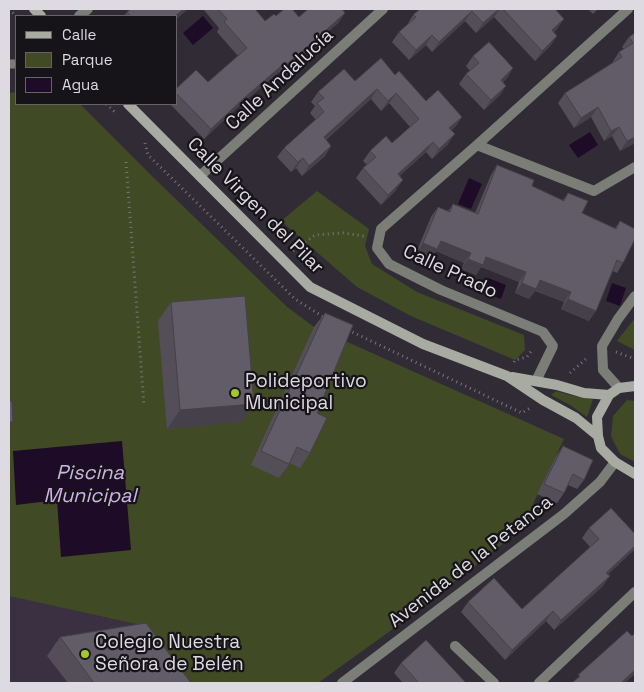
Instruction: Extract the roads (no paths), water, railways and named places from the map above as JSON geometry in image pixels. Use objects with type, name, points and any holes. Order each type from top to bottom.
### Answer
[{"type":"main road","name":"Calle Virgen del Pilar","points":[[129,105],[310,287],[424,344],[507,376],[584,393],[609,395]]},
{"type":"main road","name":"Calle Virgen del Pilar","points":[[507,376],[543,400],[576,418],[598,436]]},
{"type":"main road","points":[[635,386],[619,388],[609,395],[597,417],[601,448],[615,462],[635,474]]},
{"type":"street","name":"Calle Andalucía","points":[[200,176],[383,9]]},
{"type":"street","name":"Calle Prado","points":[[536,381],[553,346],[543,332],[441,290],[389,264],[377,248],[381,229],[628,9]]},
{"type":"street","points":[[477,145],[594,191],[635,167]]},
{"type":"street","points":[[619,388],[603,370],[602,346],[618,319],[635,296]]},
{"type":"street","name":"Avenida de la Petanca","points":[[342,683],[564,514],[600,482],[615,462]]},
{"type":"street","points":[[539,683],[635,592]]},
{"type":"street","points":[[455,646],[494,683]]},
{"type":"water","points":[[203,16],[213,28],[193,45],[183,33]]},
{"type":"water","points":[[590,132],[598,145],[578,158],[569,145]]},
{"type":"water","points":[[469,178],[482,184],[471,209],[458,204]]},
{"type":"water","points":[[488,278],[506,285],[501,299],[482,292]]},
{"type":"water","points":[[612,283],[626,288],[620,306],[606,301]]},
{"type":"water","name":"Piscina Municipal","points":[[122,441],[131,550],[61,557],[57,500],[16,505],[13,451]]},
{"type":"place","name":"Polideportivo Municipal","points":[[235,393]]},
{"type":"place","name":"Colegio Nuestra Señora de Belén","points":[[85,654]]}]
